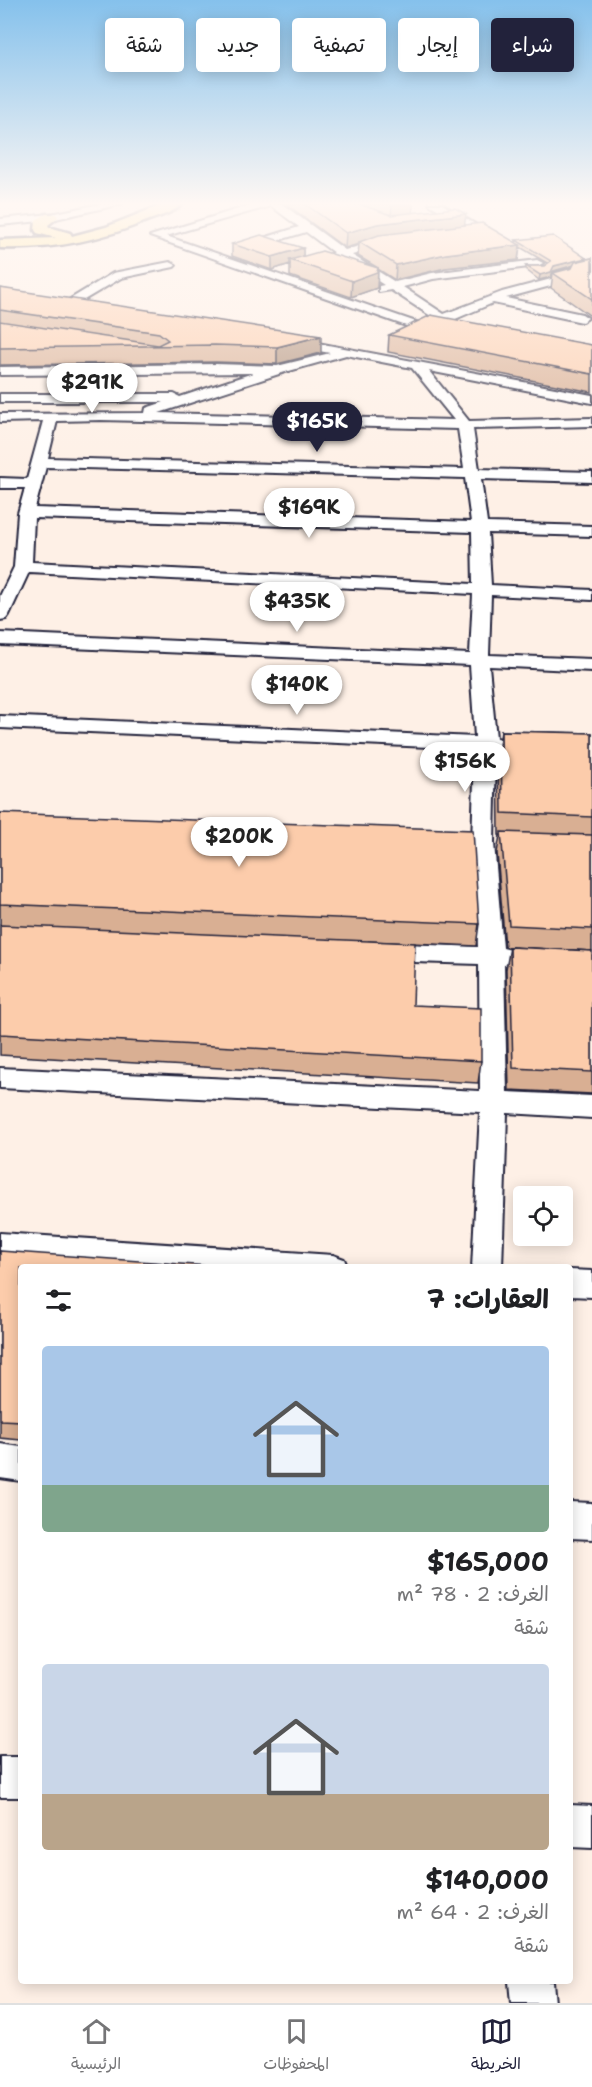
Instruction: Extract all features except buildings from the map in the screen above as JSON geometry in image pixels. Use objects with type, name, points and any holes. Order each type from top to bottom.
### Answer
[{"type":"street","points":[[74,297],[57,306],[85,310]]},
{"type":"street","points":[[336,297],[453,329]]},
{"type":"street","points":[[353,303],[365,297]]},
{"type":"street","points":[[403,297],[431,324]]},
{"type":"street","points":[[404,338],[431,324],[495,297]]},
{"type":"street","points":[[556,297],[585,317]]},
{"type":"street","points":[[490,299],[585,317]]},
{"type":"street","points":[[278,340],[369,354],[592,399]]},
{"type":"street","points":[[369,354],[385,348]]},
{"type":"street","points":[[141,416],[185,399],[277,370],[352,352]]},
{"type":"street","points":[[151,355],[216,368]]},
{"type":"street","points":[[417,365],[465,424],[470,474],[480,528],[482,591],[479,660],[486,743],[483,843],[491,956],[494,1101],[487,1264]]},
{"type":"street","points":[[0,371],[216,368],[277,370]]},
{"type":"street","points":[[0,398],[185,399]]},
{"type":"street","points":[[0,418],[141,416],[465,424],[592,422]]},
{"type":"street","points":[[0,615],[22,567],[26,513],[51,418]]},
{"type":"street","points":[[41,462],[592,477]]},
{"type":"street","points":[[0,483],[35,484]]},
{"type":"street","points":[[26,513],[592,531]]},
{"type":"street","points":[[22,567],[592,595]]},
{"type":"street","points":[[0,639],[592,665]]},
{"type":"street","points":[[0,722],[521,745]]},
{"type":"street","points":[[359,951],[525,958]]},
{"type":"street","points":[[0,1078],[592,1107]]},
{"type":"street","points":[[0,1246],[272,1264]]},
{"type":"street","points":[[573,1283],[592,1284]]},
{"type":"street","points":[[0,1461],[18,1464]]},
{"type":"street","points":[[573,1520],[592,1521]]},
{"type":"street","points":[[0,1778],[18,1777]]},
{"type":"street","points":[[573,1827],[592,1827]]},
{"type":"street","points":[[531,1984],[533,2003]]}]
